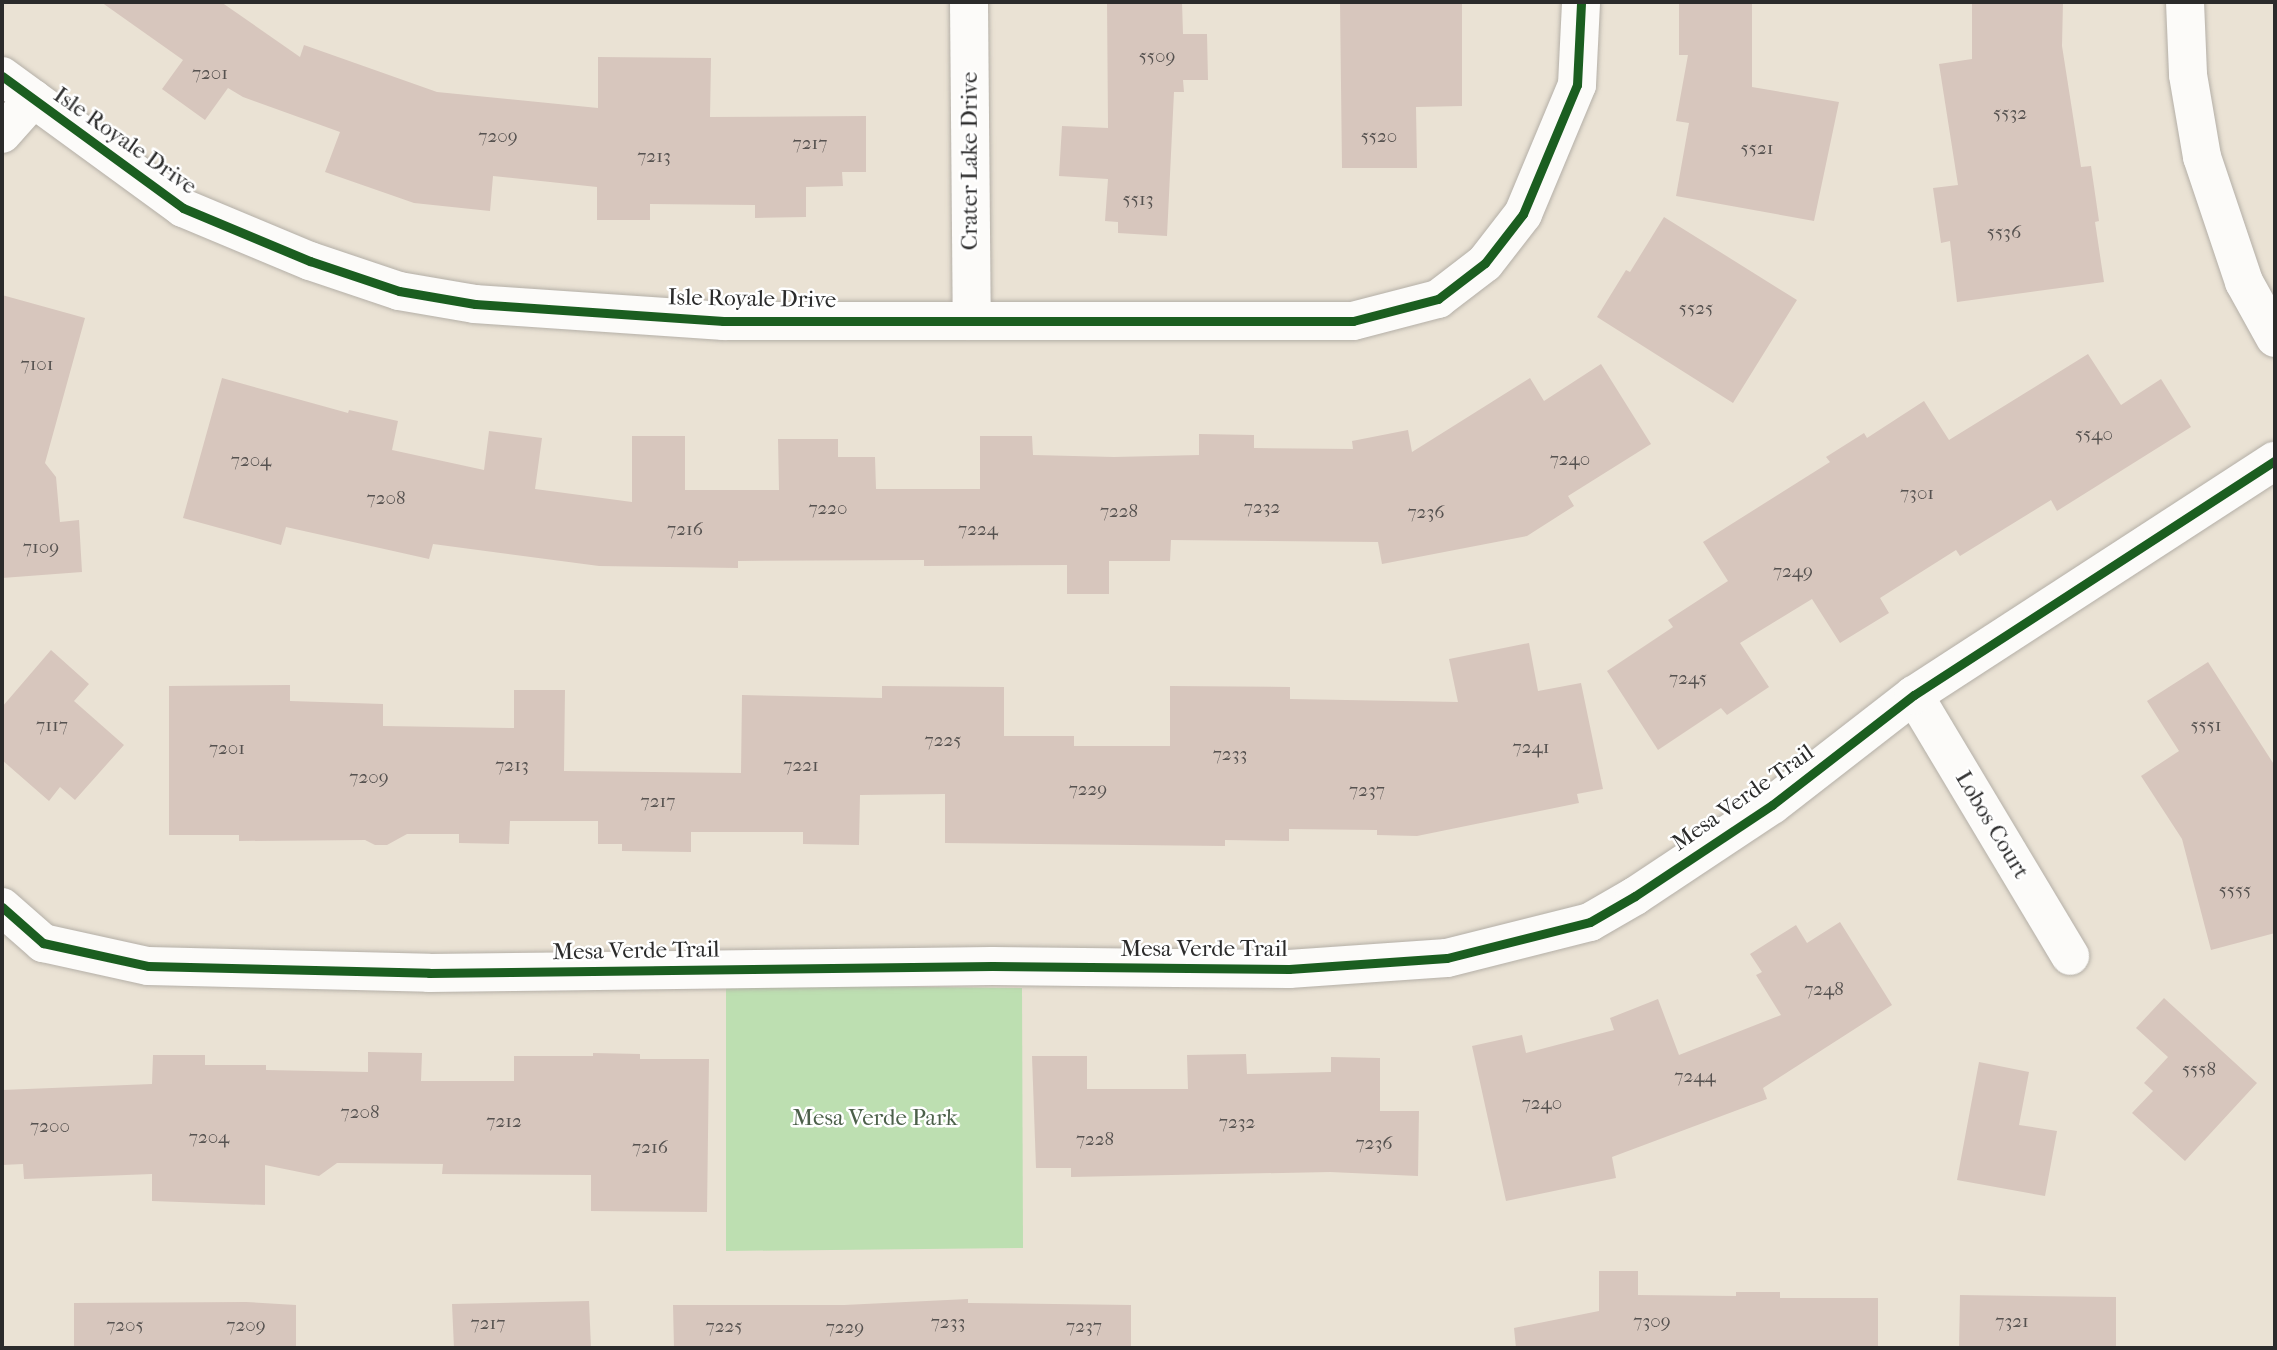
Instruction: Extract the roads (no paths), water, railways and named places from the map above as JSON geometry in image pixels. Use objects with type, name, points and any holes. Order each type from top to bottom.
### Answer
[{"type":"street","name":"Crater Lake Drive","points":[[969,2],[972,321]]},
{"type":"street","name":"Isle Royale Drive","points":[[2,76],[183,208],[310,261],[399,290],[475,304],[723,321],[1353,321],[1438,299],[1485,263],[1523,214],[1577,85],[1581,2]]},
{"type":"street","points":[[2185,2],[2188,75],[2202,156],[2244,282],[2275,338]]},
{"type":"street","points":[[2,134],[33,99]]},
{"type":"street","name":"Mesa Verde Trail","points":[[2,907],[43,943],[148,966],[429,973],[992,966],[1289,969],[1447,958],[1590,922],[1635,896],[1772,804],[1914,695],[2275,461]]},
{"type":"street","name":"Lobos Court","points":[[1914,695],[2070,956]]},
{"type":"park label","name":"Mesa Verde Park","points":[[875,1118]]}]
